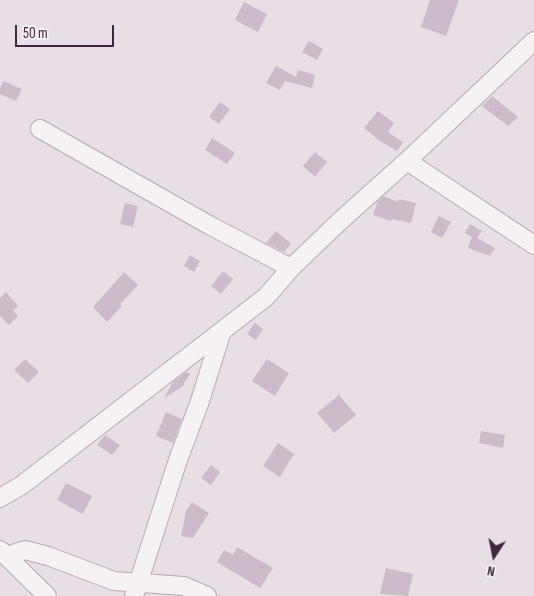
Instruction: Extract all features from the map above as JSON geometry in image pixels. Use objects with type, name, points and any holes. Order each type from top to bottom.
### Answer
[{"type":"street","points":[[0,498],[22,485],[266,297],[291,268],[340,221],[407,161],[534,41]]},
{"type":"street","points":[[40,128],[209,225],[291,268]]},
{"type":"street","points":[[407,161],[534,245]]},
{"type":"street","points":[[136,589],[222,331]]},
{"type":"street","points":[[3,553],[25,550],[48,556],[136,589],[184,586],[207,596]]},
{"type":"street","points":[[3,553],[47,596]]},
{"type":"building","points":[[430,0],[459,0],[446,36],[421,27]]},
{"type":"building","points":[[244,2],[267,14],[258,32],[235,20]]},
{"type":"building","points":[[309,41],[323,49],[317,60],[302,52]]},
{"type":"building","points":[[276,66],[296,77],[298,70],[315,75],[312,88],[285,81],[280,90],[266,83]]},
{"type":"building","points":[[3,81],[22,89],[16,101],[0,94]]},
{"type":"building","points":[[492,96],[518,117],[508,126],[482,106]]},
{"type":"building","points":[[220,102],[230,109],[219,124],[209,117]]},
{"type":"building","points":[[378,111],[394,123],[388,132],[403,142],[397,151],[380,141],[364,128]]},
{"type":"building","points":[[212,138],[235,153],[227,164],[205,150]]},
{"type":"building","points":[[315,152],[327,162],[315,177],[303,166]]},
{"type":"building","points":[[383,196],[398,202],[399,199],[416,203],[411,223],[392,219],[391,221],[373,215],[378,201]]},
{"type":"building","points":[[125,203],[138,206],[133,227],[120,224]]},
{"type":"building","points":[[439,216],[451,222],[442,238],[431,232]]},
{"type":"building","points":[[470,224],[482,231],[477,238],[495,248],[490,256],[468,248],[472,237],[465,233]]},
{"type":"building","points":[[276,231],[291,244],[284,252],[266,243]]},
{"type":"building","points":[[190,255],[200,261],[194,272],[184,266]]},
{"type":"building","points":[[223,271],[233,279],[221,294],[211,286]]},
{"type":"building","points":[[124,272],[138,285],[120,304],[122,306],[107,322],[93,307]]},
{"type":"building","points":[[6,292],[18,306],[13,310],[18,316],[9,325],[0,316],[0,298]]},
{"type":"building","points":[[255,323],[263,329],[256,340],[247,334]]},
{"type":"building","points":[[25,359],[39,372],[28,383],[14,370]]},
{"type":"building","points":[[267,359],[289,373],[275,396],[252,381]]},
{"type":"building","points":[[186,372],[190,374],[182,387],[164,398],[173,382]]},
{"type":"building","points":[[339,395],[356,415],[334,433],[317,413]]},
{"type":"building","points":[[166,412],[182,419],[173,443],[156,436]]},
{"type":"building","points":[[481,431],[505,435],[503,448],[479,443]]},
{"type":"building","points":[[105,435],[120,445],[112,455],[97,445]]},
{"type":"building","points":[[278,443],[294,454],[280,477],[263,466]]},
{"type":"building","points":[[211,465],[220,472],[211,485],[201,478]]},
{"type":"building","points":[[66,483],[92,496],[83,514],[57,500]]},
{"type":"building","points":[[192,502],[209,513],[193,538],[181,536],[186,511]]},
{"type":"building","points":[[237,547],[273,568],[260,588],[217,562],[224,550],[233,555]]},
{"type":"building","points":[[386,568],[413,574],[408,596],[380,594]]}]
